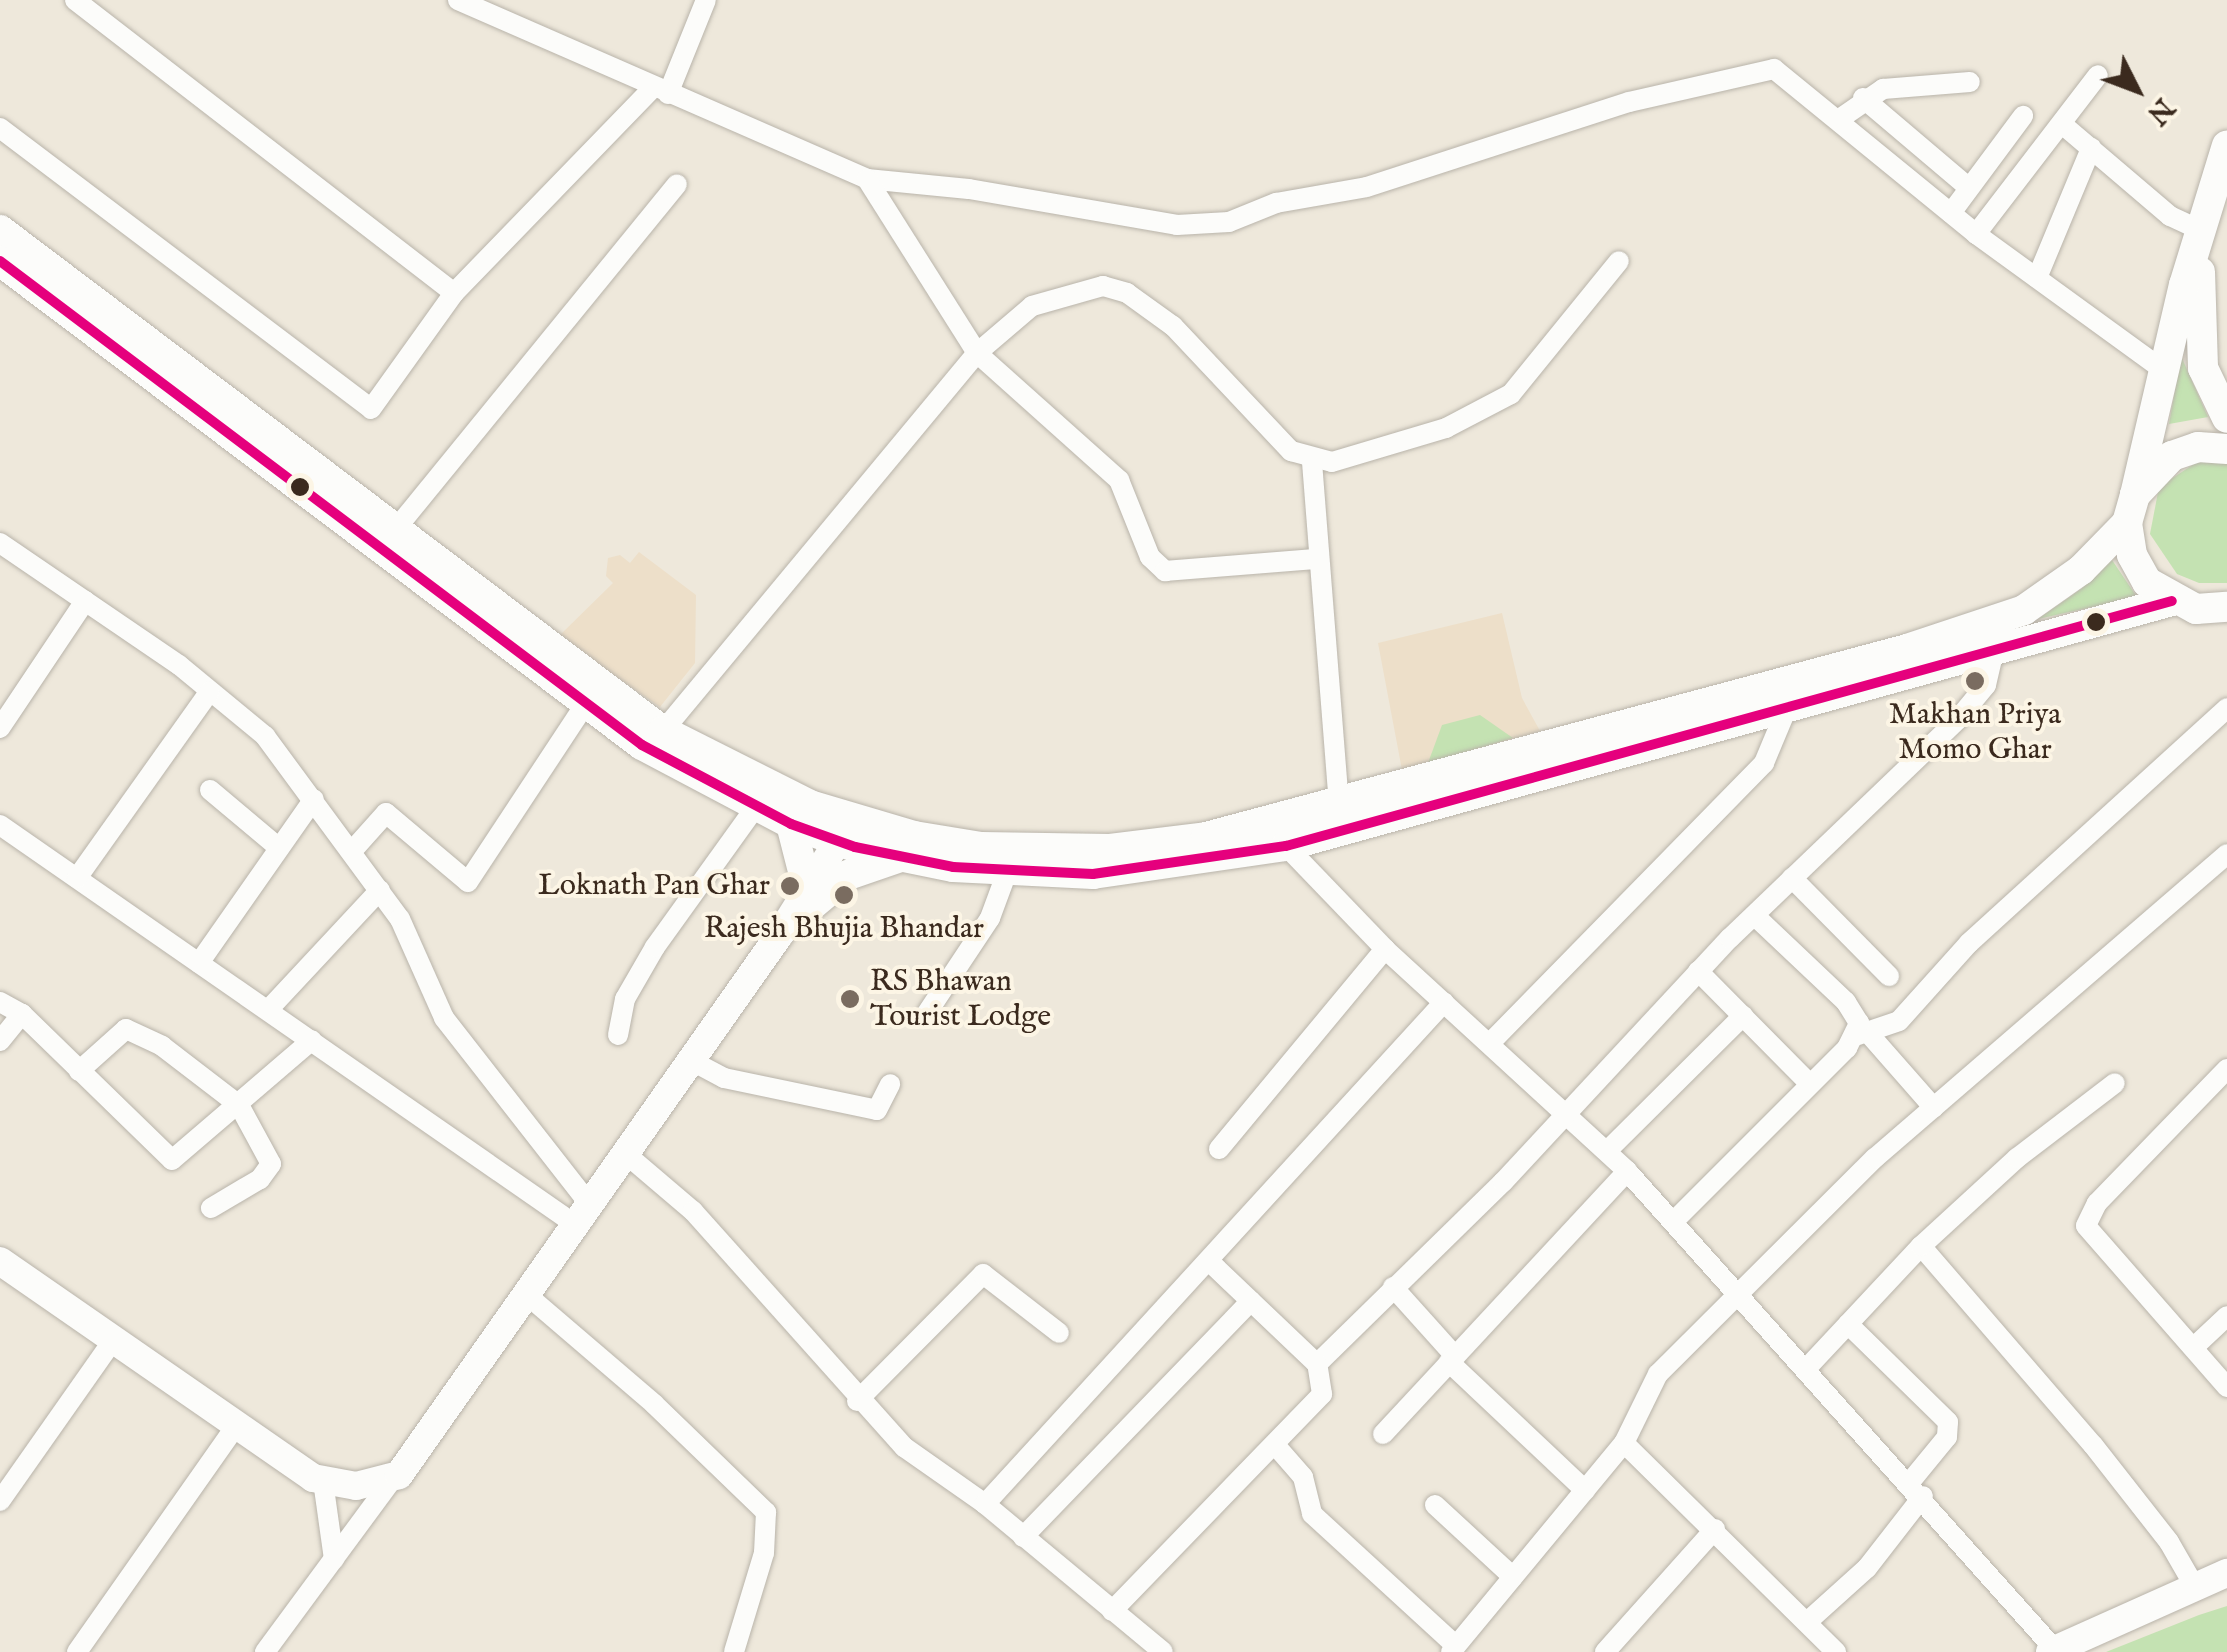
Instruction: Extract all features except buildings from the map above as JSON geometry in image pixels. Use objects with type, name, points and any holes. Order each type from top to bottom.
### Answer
[{"type":"main road","points":[[2172,602],[2147,582],[2132,554],[2131,509],[2163,370],[2227,145]]},
{"type":"main road","points":[[0,230],[663,730],[733,771],[901,857],[1007,872],[1132,872],[1286,846],[1787,708],[1996,646],[2172,602],[2225,608]]},
{"type":"main road","points":[[2203,236],[2203,368],[2227,418]]},
{"type":"main road","points":[[0,261],[144,371],[180,413],[288,502],[378,565],[433,588],[681,769],[790,824],[968,845],[1132,831],[1258,811],[1299,813],[1990,624],[2055,592],[2131,509],[2172,456],[2198,448],[2227,449]]},
{"type":"main road","points":[[790,824],[806,899]]},
{"type":"main road","points":[[0,1261],[236,1426],[323,1481],[356,1486],[394,1477],[414,1462],[853,833]]},
{"type":"main road","points":[[806,899],[848,875],[901,857]]},
{"type":"main road","points":[[2054,1651],[2227,1573]]},
{"type":"street","points":[[76,0],[454,293]]},
{"type":"street","points":[[458,0],[867,179],[1208,225],[1437,168],[1629,102],[1756,70],[1782,72],[1976,234],[2163,370]]},
{"type":"street","points":[[0,128],[371,410],[454,293],[661,91],[706,0]]},
{"type":"street","points":[[1976,234],[2098,74]]},
{"type":"street","points":[[1838,120],[1863,98],[1895,86],[1970,82]]},
{"type":"street","points":[[1863,98],[1969,188]]},
{"type":"street","points":[[1950,213],[2023,116]]},
{"type":"street","points":[[2062,124],[2170,216],[2203,236]]},
{"type":"street","points":[[2036,278],[2091,148]]},
{"type":"street","points":[[867,179],[977,353],[1119,480],[1150,556],[1164,571],[1315,559]]},
{"type":"street","points":[[395,530],[677,184]]},
{"type":"street","points":[[663,730],[977,353],[1032,306],[1103,286],[1127,293],[1173,326],[1291,451],[1312,462],[1446,428],[1511,394],[1620,261]]},
{"type":"street","points":[[1312,462],[1315,559],[1339,802]]},
{"type":"street","points":[[0,543],[210,691],[265,736],[380,890],[419,955],[444,1018],[583,1215]]},
{"type":"street","points":[[0,728],[85,601]]},
{"type":"street","points":[[1317,1364],[1503,1182],[1564,1109],[1698,970],[1958,720],[1992,672],[1996,646]]},
{"type":"street","points":[[77,878],[210,691]]},
{"type":"street","points":[[352,852],[386,812],[468,882],[586,703]]},
{"type":"street","points":[[1492,1040],[1764,762],[1787,708]]},
{"type":"street","points":[[1674,1221],[1809,1083],[1862,1035],[1899,1020],[1969,943],[2227,708]]},
{"type":"street","points":[[210,790],[279,848]]},
{"type":"street","points":[[199,962],[314,799]]},
{"type":"street","points":[[618,1035],[625,999],[654,947],[755,808]]},
{"type":"street","points":[[0,825],[312,1040],[583,1215]]},
{"type":"street","points":[[1286,846],[1385,949],[1492,1040],[1627,1171],[1916,1489],[2054,1651]]},
{"type":"street","points":[[1276,1446],[1303,1478],[1312,1514],[1453,1649],[1624,1442],[1658,1374],[1934,1108],[2227,854]]},
{"type":"street","points":[[928,1013],[990,918],[1007,872]]},
{"type":"street","points":[[1792,878],[1890,976]]},
{"type":"street","points":[[268,1010],[380,890]]},
{"type":"street","points":[[1755,916],[1854,1011],[1862,1035],[1934,1108]]},
{"type":"street","points":[[1218,1149],[1385,949]]},
{"type":"street","points":[[1698,970],[1809,1083]]},
{"type":"street","points":[[0,1002],[22,1014],[172,1160],[312,1040]]},
{"type":"street","points":[[984,1504],[1080,1392],[1212,1263],[1444,1002]]},
{"type":"street","points":[[0,1041],[22,1014]]},
{"type":"street","points":[[1607,1151],[1742,1016]]},
{"type":"street","points":[[78,1071],[126,1029],[162,1046],[239,1104],[271,1164],[260,1179],[211,1208]]},
{"type":"street","points":[[692,1061],[724,1078],[877,1110],[890,1084]]},
{"type":"street","points":[[2227,1069],[2096,1204],[2086,1226],[2227,1387]]},
{"type":"street","points":[[1805,1370],[1920,1246],[2017,1158],[2115,1082]]},
{"type":"street","points":[[626,1154],[693,1211],[857,1400],[904,1447],[984,1504],[1163,1652]]},
{"type":"street","points":[[1383,1434],[1627,1171]]},
{"type":"street","points":[[1920,1246],[2092,1445],[2169,1542],[2196,1589]]},
{"type":"street","points":[[1112,1611],[1319,1402],[1317,1364],[1212,1263]]},
{"type":"street","points":[[857,1400],[983,1274],[1059,1333]]},
{"type":"street","points":[[1393,1287],[1452,1359],[1585,1490]]},
{"type":"street","points":[[527,1295],[654,1404],[766,1512],[764,1553],[734,1652]]},
{"type":"street","points":[[1023,1537],[1251,1301]]},
{"type":"street","points":[[2194,1348],[2227,1316]]},
{"type":"street","points":[[1807,1622],[1868,1568],[1948,1437],[1948,1422],[1848,1324]]},
{"type":"street","points":[[0,1502],[113,1340]]},
{"type":"street","points":[[77,1652],[236,1426]]},
{"type":"street","points":[[1624,1442],[1836,1652]]},
{"type":"street","points":[[265,1652],[394,1477]]},
{"type":"street","points":[[323,1481],[334,1559]]},
{"type":"street","points":[[1434,1504],[1514,1577]]},
{"type":"street","points":[[1605,1652],[1715,1529]]},
{"type":"shaded area","points":[[639,552],[696,595],[695,663],[660,707],[558,637],[613,583],[606,576],[608,558],[620,555],[630,563]]},
{"type":"shaded area","points":[[1502,613],[1522,698],[1540,731],[1402,770],[1378,643]]},
{"type":"green space","points":[[2181,356],[2208,417],[2169,424]]},
{"type":"green space","points":[[2200,460],[2227,461],[2227,583],[2199,583],[2177,574],[2150,534],[2159,487]]},
{"type":"green space","points":[[2112,560],[2137,597],[2038,619],[2081,589]]},
{"type":"green space","points":[[1480,715],[1513,738],[1428,763],[1442,725]]},
{"type":"green space","points":[[2227,1606],[2227,1652],[2106,1652],[2199,1615]]},
{"type":"transit line","points":[[0,261],[642,745],[791,824],[855,847],[953,867],[1093,874],[1286,846],[2172,601]]},
{"type":"place","name":"Makhan Priya Momo Ghar","points":[[1975,681]]},
{"type":"place","name":"Loknath Pan Ghar","points":[[790,886]]},
{"type":"place","name":"Rajesh Bhujia Bhandar","points":[[844,895]]},
{"type":"place","name":"RS Bhawan Tourist Lodge","points":[[850,999]]}]
